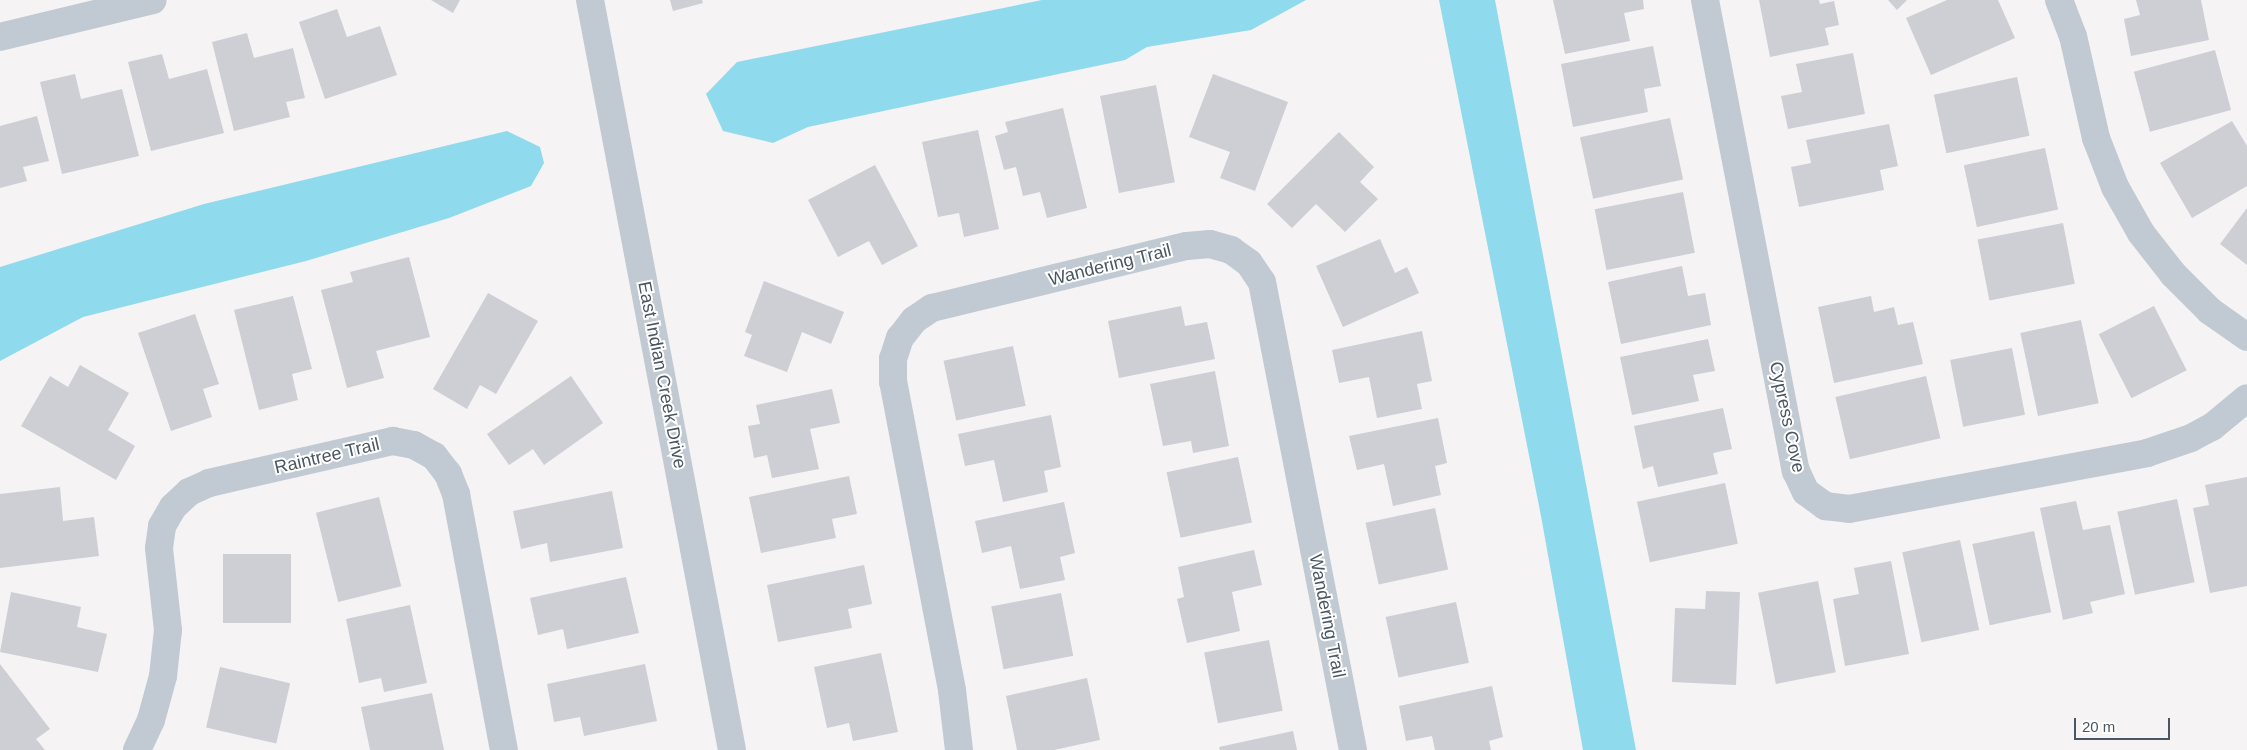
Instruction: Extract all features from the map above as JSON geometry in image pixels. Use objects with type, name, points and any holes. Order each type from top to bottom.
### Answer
[{"type":"street","points":[[0,37],[153,0]]},
{"type":"street","name":"East Indian Creek Drive","points":[[590,0],[732,750]]},
{"type":"street","name":"Cypress Cove","points":[[1705,0],[1796,471],[1806,492],[1812,497],[1825,506],[1849,509],[2147,453],[2169,447],[2205,431],[2247,398]]},
{"type":"street","points":[[2059,0],[2073,36],[2096,138],[2115,187],[2141,233],[2173,274],[2210,311],[2247,337]]},
{"type":"street","name":"Wandering Trail","points":[[959,750],[952,690],[893,382],[893,359],[900,338],[914,320],[932,308],[1186,246],[1210,244],[1231,250],[1249,263],[1262,282],[1353,750]]},
{"type":"street","name":"Raintree Trail","points":[[137,750],[151,720],[163,676],[168,630],[159,548],[162,526],[173,507],[189,492],[209,483],[393,441],[414,445],[434,456],[448,474],[456,494],[504,750]]},
{"type":"water","points":[[1042,0],[1306,0],[1251,30],[1147,47],[1125,60],[808,127],[773,143],[723,131],[706,94],[737,62]]},
{"type":"water","points":[[1439,0],[1495,0],[1636,750],[1583,750],[1541,516]]},
{"type":"water","points":[[507,131],[540,147],[544,163],[531,186],[449,218],[306,261],[83,317],[0,361],[0,267],[204,204]]},
{"type":"building","points":[[431,0],[460,0],[453,13]]},
{"type":"building","points":[[670,0],[702,0],[703,3],[673,11]]},
{"type":"building","points":[[1553,0],[1643,0],[1644,9],[1624,13],[1630,41],[1565,54]]},
{"type":"building","points":[[1759,0],[1819,0],[1820,4],[1834,1],[1839,25],[1825,28],[1829,45],[1770,57]]},
{"type":"building","points":[[1888,0],[1907,0],[1897,10]]},
{"type":"building","points":[[1947,0],[1998,0],[2015,38],[1931,75],[1906,18]]},
{"type":"building","points":[[2136,0],[2201,0],[2209,40],[2131,56],[2124,19],[2140,15]]},
{"type":"building","points":[[337,9],[347,37],[380,26],[397,75],[325,99],[299,22]]},
{"type":"building","points":[[247,33],[254,58],[293,48],[305,98],[286,102],[290,117],[234,131],[212,42]]},
{"type":"building","points":[[1653,46],[1661,86],[1644,89],[1648,112],[1573,127],[1561,64]]},
{"type":"building","points":[[2215,50],[2231,110],[2150,132],[2134,72]]},
{"type":"building","points":[[1853,53],[1865,114],[1788,129],[1781,96],[1802,92],[1796,64]]},
{"type":"building","points":[[162,54],[169,79],[207,69],[224,133],[151,151],[128,62]]},
{"type":"building","points":[[75,74],[81,99],[122,89],[139,156],[62,174],[40,82]]},
{"type":"building","points":[[1213,74],[1288,102],[1255,191],[1220,178],[1230,152],[1189,137]]},
{"type":"building","points":[[2017,77],[2029,136],[1946,153],[1934,95]]},
{"type":"building","points":[[1156,85],[1175,182],[1119,193],[1100,96]]},
{"type":"building","points":[[1063,108],[1087,208],[1047,218],[1040,192],[1023,196],[1016,167],[1004,170],[995,136],[1008,132],[1005,122]]},
{"type":"building","points":[[37,116],[49,161],[23,167],[27,181],[0,188],[0,126]]},
{"type":"building","points":[[1670,118],[1683,180],[1593,199],[1580,137]]},
{"type":"building","points":[[2232,121],[2247,146],[2247,186],[2192,218],[2160,163]]},
{"type":"building","points":[[1889,124],[1898,166],[1880,170],[1884,190],[1799,207],[1791,167],[1811,163],[1806,140]]},
{"type":"building","points":[[978,130],[999,229],[964,237],[959,213],[938,217],[922,142]]},
{"type":"building","points":[[1339,132],[1374,167],[1360,182],[1378,199],[1345,232],[1316,204],[1292,228],[1267,204]]},
{"type":"building","points":[[2045,148],[2058,210],[1977,227],[1964,165]]},
{"type":"building","points":[[875,165],[918,246],[882,265],[869,241],[838,257],[808,200]]},
{"type":"building","points":[[1683,192],[1695,253],[1606,270],[1595,209]]},
{"type":"building","points":[[2247,208],[2247,265],[2220,244]]},
{"type":"building","points":[[2063,223],[2075,284],[1989,300],[1978,240]]},
{"type":"building","points":[[1380,239],[1395,273],[1407,267],[1419,293],[1343,327],[1316,266]]},
{"type":"building","points":[[409,257],[430,337],[376,351],[384,378],[347,388],[321,290],[353,282],[350,272]]},
{"type":"building","points":[[1682,266],[1688,296],[1705,293],[1711,325],[1621,344],[1608,282]]},
{"type":"building","points":[[764,281],[844,312],[831,344],[802,332],[787,372],[744,356],[752,335],[745,332]]},
{"type":"building","points":[[488,293],[538,321],[496,394],[480,385],[467,409],[433,389]]},
{"type":"building","points":[[293,296],[312,369],[292,374],[298,400],[259,410],[234,310]]},
{"type":"building","points":[[1871,296],[1874,312],[1894,307],[1898,325],[1913,322],[1923,364],[1834,383],[1818,307]]},
{"type":"building","points":[[1181,306],[1185,326],[1207,322],[1215,359],[1119,378],[1108,321]]},
{"type":"building","points":[[2154,306],[2187,370],[2131,398],[2099,334]]},
{"type":"building","points":[[195,314],[219,384],[203,389],[212,417],[171,431],[138,333]]},
{"type":"building","points":[[2081,320],[2099,403],[2038,416],[2020,333]]},
{"type":"building","points":[[1422,331],[1432,381],[1417,384],[1422,409],[1377,418],[1369,377],[1339,383],[1332,350]]},
{"type":"building","points":[[1708,339],[1715,371],[1693,375],[1699,401],[1632,415],[1620,357]]},
{"type":"building","points":[[1013,346],[1026,406],[956,420],[944,361]]},
{"type":"building","points":[[2012,348],[2025,415],[1963,427],[1950,360]]},
{"type":"building","points":[[80,365],[129,393],[108,430],[135,446],[116,480],[21,426],[50,376],[68,387]]},
{"type":"building","points":[[1215,371],[1229,446],[1193,453],[1191,441],[1163,446],[1150,384]]},
{"type":"building","points":[[571,376],[603,423],[544,465],[533,449],[509,465],[487,434]]},
{"type":"building","points":[[1926,376],[1940,438],[1850,459],[1835,397]]},
{"type":"building","points":[[832,389],[840,423],[810,429],[819,469],[772,478],[767,455],[754,458],[748,426],[760,424],[756,405]]},
{"type":"building","points":[[1723,408],[1732,449],[1713,453],[1718,474],[1658,487],[1653,466],[1643,469],[1634,426]]},
{"type":"building","points":[[1051,415],[1061,467],[1044,471],[1048,492],[1003,502],[994,460],[965,466],[958,434]]},
{"type":"building","points":[[1438,418],[1447,463],[1435,466],[1441,495],[1393,506],[1384,464],[1357,470],[1349,436]]},
{"type":"building","points":[[1238,457],[1252,523],[1181,538],[1167,472]]},
{"type":"building","points":[[849,476],[857,514],[832,519],[836,538],[761,553],[749,497]]},
{"type":"building","points":[[2247,477],[2247,586],[2210,593],[2193,508],[2209,505],[2205,485]]},
{"type":"building","points":[[1725,483],[1738,544],[1650,562],[1637,502]]},
{"type":"building","points":[[60,487],[63,521],[94,517],[99,556],[0,568],[0,494]]},
{"type":"building","points":[[612,491],[623,548],[550,562],[547,543],[521,549],[513,511]]},
{"type":"building","points":[[379,497],[401,586],[338,602],[316,513]]},
{"type":"building","points":[[2177,499],[2195,582],[2135,595],[2117,512]]},
{"type":"building","points":[[2076,501],[2083,530],[2110,525],[2125,594],[2090,602],[2093,613],[2063,620],[2040,508]]},
{"type":"building","points":[[1064,502],[1075,553],[1060,557],[1065,580],[1020,589],[1011,546],[982,553],[975,521]]},
{"type":"building","points":[[1435,508],[1448,570],[1379,584],[1366,523]]},
{"type":"building","points":[[2034,531],[2051,612],[1990,625],[1972,544]]},
{"type":"building","points":[[1960,540],[1979,630],[1921,642],[1902,552]]},
{"type":"building","points":[[1254,550],[1262,585],[1232,592],[1240,631],[1187,643],[1177,599],[1184,597],[1178,567]]},
{"type":"building","points":[[223,554],[291,554],[291,623],[223,623]]},
{"type":"building","points":[[1891,561],[1909,654],[1845,666],[1833,599],[1859,594],[1854,568]]},
{"type":"building","points":[[864,565],[872,604],[848,609],[852,628],[778,642],[767,585]]},
{"type":"building","points":[[626,577],[639,633],[567,649],[563,629],[538,635],[530,598]]},
{"type":"building","points":[[1818,581],[1836,672],[1776,684],[1758,593]]},
{"type":"building","points":[[1706,591],[1740,592],[1736,685],[1672,682],[1675,608],[1705,609]]},
{"type":"building","points":[[11,592],[81,607],[77,627],[107,634],[98,672],[0,652]]},
{"type":"building","points":[[1061,593],[1073,656],[1004,669],[991,607]]},
{"type":"building","points":[[1456,602],[1469,663],[1398,678],[1386,617]]},
{"type":"building","points":[[410,605],[427,683],[384,692],[381,678],[359,683],[346,619]]},
{"type":"building","points":[[1269,640],[1283,711],[1218,723],[1204,653]]},
{"type":"building","points":[[881,653],[898,732],[853,741],[849,723],[827,728],[814,667]]},
{"type":"building","points":[[0,664],[50,729],[36,739],[45,750],[0,750]]},
{"type":"building","points":[[645,664],[657,721],[584,736],[580,717],[554,722],[547,684]]},
{"type":"building","points":[[220,667],[290,683],[276,744],[206,727]]},
{"type":"building","points":[[1087,678],[1100,740],[1054,750],[1017,750],[1006,696]]},
{"type":"building","points":[[1492,686],[1503,737],[1489,741],[1491,750],[1435,750],[1432,736],[1406,741],[1399,706]]},
{"type":"building","points":[[432,693],[444,750],[370,750],[361,707]]},
{"type":"building","points":[[1293,731],[1297,750],[1220,750],[1219,747]]}]
